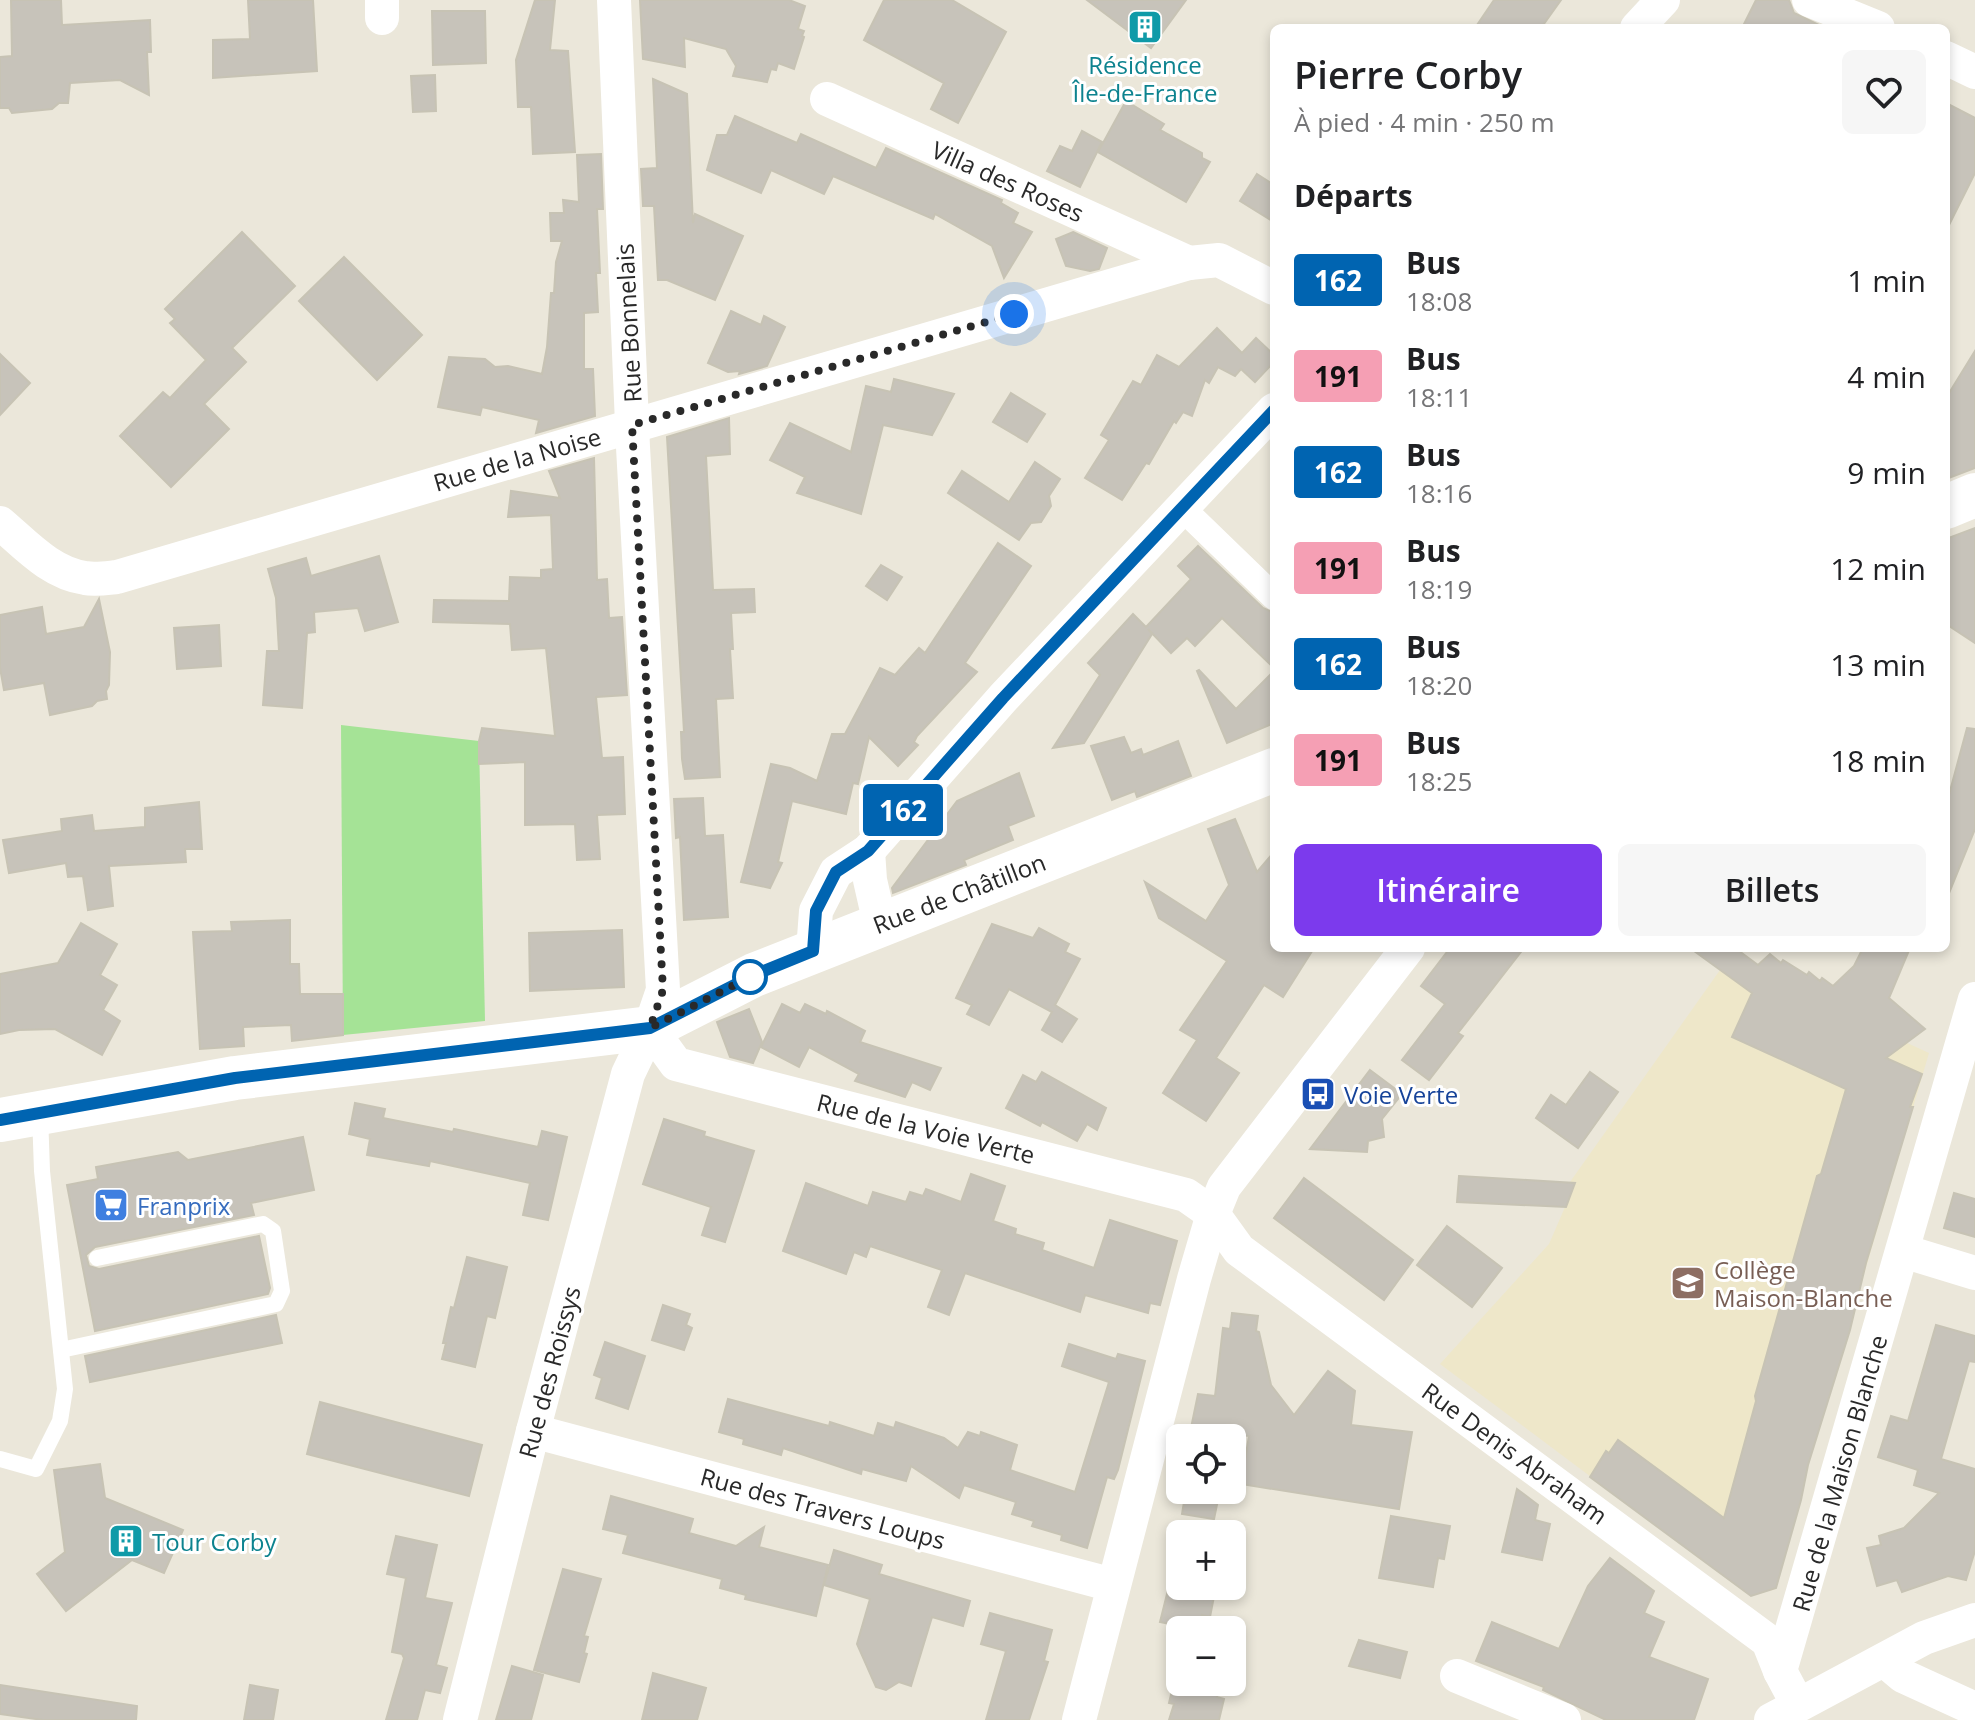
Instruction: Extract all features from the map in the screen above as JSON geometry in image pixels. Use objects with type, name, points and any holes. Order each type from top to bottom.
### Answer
[{"type":"main road","points":[[1950,505],[1975,495]]},
{"type":"main road","name":"Rue de Châtillon","points":[[650,1028],[754,975],[1270,772]]},
{"type":"main road","points":[[20,1116],[235,1078],[650,1028]]},
{"type":"street","name":"Rue Bonnelais","points":[[614,0],[632,425],[663,990],[650,1028]]},
{"type":"street","points":[[1641,24],[1663,0]]},
{"type":"street","points":[[1809,0],[1868,24]]},
{"type":"street","points":[[1950,60],[1975,72]]},
{"type":"street","name":"Villa des Roses","points":[[827,99],[1189,263]]},
{"type":"street","name":"Rue de la Noise","points":[[0,523],[44,561],[63,572],[86,579],[117,577],[1189,263],[1219,260],[1270,286]]},
{"type":"street","points":[[813,951],[816,911],[836,872],[868,851],[1003,698],[1270,414]]},
{"type":"street","points":[[1182,508],[1270,593]]},
{"type":"street","points":[[868,851],[870,880],[880,924]]},
{"type":"street","points":[[1079,1720],[1213,1214],[1224,1187],[1405,952]]},
{"type":"street","name":"Rue de la Maison Blanche","points":[[1780,1671],[1975,999]]},
{"type":"street","name":"Rue de la Voie Verte","points":[[650,1028],[676,1064],[1186,1195],[1213,1214]]},
{"type":"street","name":"Rue des Roissys","points":[[460,1720],[628,1074],[650,1028]]},
{"type":"street","name":"Rue Denis Abraham","points":[[1213,1214],[1239,1250],[1768,1641],[1780,1671],[1780,1716]]},
{"type":"street","points":[[1903,1251],[1975,1273]]},
{"type":"street","name":"Rue des Travers Loups","points":[[533,1431],[1113,1585]]},
{"type":"street","points":[[1780,1716],[1924,1638],[1975,1620]]},
{"type":"street","points":[[1884,1660],[1903,1676],[1975,1709]]},
{"type":"street","points":[[1457,1676],[1564,1720]]},
{"type":"lane","points":[[0,1459],[36,1469],[60,1421],[65,1389],[42,1171],[20,1116]]},
{"type":"lane","points":[[61,1350],[276,1304],[282,1291],[273,1231],[263,1224],[97,1258]]},
{"type":"shaded area","name":"Collège Maison-Blanche","points":[[1720,970],[1740,984],[1750,971],[1929,1053],[1798,1499],[1801,1501],[1776,1589],[1751,1596],[1440,1364],[1549,1244],[1575,1184],[1570,1182]]},
{"type":"green space","points":[[341,725],[479,741],[485,1021],[343,1035]]},
{"type":"building","points":[[11,0],[61,0],[62,25],[150,20],[151,52],[147,52],[149,95],[120,80],[70,83],[68,103],[59,103],[52,109],[12,113],[9,108],[0,108],[0,57],[12,56]]},
{"type":"building","points":[[248,0],[313,0],[317,71],[213,78],[213,40],[250,39]]},
{"type":"building","points":[[535,0],[555,0],[550,50],[568,51],[575,152],[533,154],[531,107],[518,107],[516,60]]},
{"type":"building","points":[[640,0],[789,0],[805,6],[798,29],[804,31],[804,37],[794,69],[778,63],[776,70],[771,69],[767,82],[733,76],[736,66],[726,49],[684,38],[685,67],[643,59]]},
{"type":"building","points":[[884,0],[952,0],[1006,32],[958,123],[931,109],[944,83],[864,40]]},
{"type":"building","name":"Résidence Île-de-France","points":[[1087,0],[1186,0],[1151,48]]},
{"type":"building","points":[[1494,0],[1561,0],[1544,24],[1478,24]]},
{"type":"building","points":[[1756,0],[1789,0],[1794,13],[1817,24],[1744,24]]},
{"type":"building","points":[[432,11],[485,11],[486,63],[433,65]]},
{"type":"building","points":[[435,75],[436,111],[413,112],[411,76]]},
{"type":"building","points":[[653,79],[687,94],[693,223],[695,214],[743,236],[715,300],[667,280],[658,280],[654,206],[643,206],[641,169],[657,168]]},
{"type":"building","points":[[1126,101],[1164,124],[1160,130],[1202,153],[1202,158],[1210,162],[1186,202],[1098,152]]},
{"type":"building","points":[[1950,105],[1975,118],[1975,173],[1950,223]]},
{"type":"building","points":[[735,116],[797,143],[801,134],[876,168],[886,148],[1002,200],[1001,203],[1018,213],[1013,223],[1032,232],[1004,278],[992,246],[935,214],[933,219],[833,176],[824,194],[771,170],[761,193],[707,170],[717,135],[727,135]]},
{"type":"building","points":[[1082,131],[1102,142],[1080,187],[1047,171],[1060,146],[1072,151]]},
{"type":"building","points":[[601,154],[603,209],[597,209],[598,312],[584,313],[584,369],[593,369],[595,416],[536,433],[539,420],[482,407],[480,415],[438,407],[449,357],[485,359],[495,367],[508,366],[542,374],[551,293],[554,293],[556,262],[562,241],[551,241],[550,213],[564,213],[563,200],[579,202],[577,155]]},
{"type":"building","points":[[1257,174],[1270,182],[1270,220],[1240,201]]},
{"type":"building","points":[[242,232],[295,286],[232,348],[246,362],[204,404],[229,429],[171,487],[120,436],[163,392],[170,398],[206,360],[170,323],[175,319],[165,309]]},
{"type":"building","points":[[1073,232],[1107,248],[1099,269],[1090,271],[1066,266],[1056,239]]},
{"type":"building","points":[[344,257],[422,335],[377,380],[299,301]]},
{"type":"building","points":[[731,311],[761,325],[764,316],[785,327],[767,366],[739,374],[740,371],[728,372],[708,363]]},
{"type":"building","points":[[1217,328],[1242,353],[1256,338],[1270,351],[1270,366],[1255,382],[1241,369],[1235,376],[1218,367],[1209,383],[1205,380],[1192,416],[1183,412],[1176,423],[1174,421],[1149,464],[1146,463],[1122,500],[1085,478],[1109,440],[1101,435],[1133,381],[1141,385],[1157,355],[1179,367]]},
{"type":"building","points":[[1975,351],[1975,468],[1950,477],[1950,392]]},
{"type":"building","points":[[0,354],[30,383],[0,415]]},
{"type":"building","points":[[894,379],[954,394],[932,435],[883,425],[861,514],[797,493],[805,477],[770,460],[790,423],[851,452],[866,386],[891,392]]},
{"type":"building","points":[[1011,393],[1045,414],[1027,442],[993,422]]},
{"type":"building","points":[[729,418],[730,454],[706,456],[713,590],[754,589],[755,612],[731,613],[733,698],[716,699],[720,777],[685,779],[667,437]]},
{"type":"building","points":[[594,458],[597,580],[607,579],[609,618],[622,617],[627,695],[596,697],[602,758],[623,757],[625,814],[597,815],[600,859],[577,860],[575,824],[525,825],[525,762],[479,764],[482,728],[555,736],[546,648],[512,650],[510,624],[433,622],[434,600],[509,601],[510,577],[541,578],[541,570],[553,569],[551,515],[508,517],[511,491],[560,498],[549,471]]},
{"type":"building","points":[[1035,462],[1060,479],[1049,496],[1051,506],[1041,522],[1031,523],[1019,540],[948,493],[962,471],[1009,502]]},
{"type":"building","points":[[1975,528],[1975,643],[1950,627],[1950,537]]},
{"type":"building","points":[[998,543],[1031,566],[965,663],[977,672],[917,736],[914,742],[918,745],[898,766],[869,737],[858,784],[853,783],[846,814],[792,801],[778,862],[782,863],[770,888],[741,882],[771,764],[790,768],[817,781],[832,734],[845,734],[880,668],[895,675],[919,648],[925,653]]},
{"type":"building","points":[[1198,546],[1270,611],[1270,664],[1222,618],[1195,646],[1187,638],[1171,653],[1148,629],[1152,634],[1084,743],[1053,748],[1100,675],[1088,663],[1133,614],[1146,627],[1191,579],[1178,566]]},
{"type":"building","points":[[379,556],[398,622],[365,631],[358,608],[314,612],[315,632],[307,633],[302,708],[263,705],[267,651],[279,651],[276,598],[268,569],[306,558],[311,576]]},
{"type":"building","points":[[881,565],[902,577],[887,600],[866,586]]},
{"type":"building","points":[[99,599],[110,652],[107,699],[97,701],[92,706],[50,715],[44,683],[4,690],[0,668],[0,615],[42,607],[46,634],[84,627]]},
{"type":"building","points":[[219,625],[221,666],[177,669],[174,628]]},
{"type":"building","points":[[1197,671],[1236,709],[1270,675],[1270,725],[1227,743]]},
{"type":"building","points":[[1967,728],[1975,729],[1975,829],[1950,891],[1950,791]]},
{"type":"building","points":[[1124,737],[1131,753],[1141,749],[1143,755],[1178,741],[1191,776],[1137,797],[1135,791],[1112,800],[1091,746]]},
{"type":"building","points":[[1019,773],[1034,816],[1008,826],[1013,840],[964,860],[966,865],[893,893],[892,888],[957,801]]},
{"type":"building","points":[[703,798],[705,836],[723,835],[728,917],[684,920],[680,837],[676,838],[674,799]]},
{"type":"building","points":[[199,802],[202,849],[185,849],[186,862],[109,866],[113,906],[88,910],[83,876],[68,877],[66,863],[9,873],[3,840],[62,831],[61,819],[92,815],[94,831],[145,827],[145,808]]},
{"type":"building","points":[[1235,819],[1257,872],[1270,857],[1270,952],[1311,952],[1283,997],[1264,985],[1216,1058],[1239,1073],[1206,1121],[1163,1093],[1197,1040],[1180,1030],[1227,961],[1159,918],[1145,882],[1206,921],[1229,885],[1208,829]]},
{"type":"building","points":[[290,920],[290,964],[299,964],[300,994],[343,994],[343,1035],[292,1041],[291,1025],[243,1027],[244,1046],[200,1049],[193,932],[232,931],[231,922]]},
{"type":"building","points":[[81,923],[117,944],[100,975],[117,985],[103,1010],[120,1021],[102,1055],[55,1029],[0,1034],[0,974],[58,963]]},
{"type":"building","points":[[992,924],[1033,938],[1039,928],[1069,944],[1065,952],[1080,959],[1055,1005],[1077,1019],[1062,1042],[1042,1030],[1052,1012],[1009,989],[989,1025],[967,1014],[972,1005],[956,998]]},
{"type":"building","points":[[622,930],[624,987],[530,991],[529,933]]},
{"type":"building","points":[[1447,952],[1521,952],[1458,1033],[1463,1036],[1429,1080],[1402,1060],[1445,1004],[1421,986]]},
{"type":"building","points":[[1696,952],[1740,952],[1758,965],[1770,954],[1781,963],[1783,960],[1833,986],[1854,966],[1861,952],[1908,952],[1889,998],[1925,1029],[1886,1058],[1922,1074],[1866,1263],[1850,1330],[1808,1465],[1776,1588],[1751,1596],[1590,1477],[1606,1451],[1609,1453],[1618,1440],[1724,1518],[1817,1176],[1821,1174],[1846,1089],[1732,1037],[1752,993]]},
{"type":"building","points":[[782,1004],[800,1013],[805,1004],[826,1014],[827,1011],[865,1031],[860,1042],[941,1068],[930,1090],[912,1082],[905,1097],[855,1081],[859,1074],[809,1047],[799,1067],[761,1047]]},
{"type":"building","points":[[749,1009],[762,1042],[753,1063],[730,1057],[717,1022]]},
{"type":"building","points":[[1370,1070],[1402,1094],[1382,1119],[1384,1137],[1368,1141],[1367,1152],[1310,1149]]},
{"type":"building","points":[[1042,1072],[1106,1108],[1097,1130],[1087,1124],[1077,1141],[1042,1122],[1040,1126],[1006,1108],[1023,1075],[1036,1082]]},
{"type":"building","points":[[1590,1072],[1618,1092],[1578,1148],[1536,1118],[1551,1095],[1566,1105]]},
{"type":"building","points":[[355,1103],[385,1109],[383,1118],[538,1147],[542,1131],[567,1137],[548,1220],[523,1215],[530,1183],[430,1161],[429,1166],[367,1155],[370,1139],[349,1134]]},
{"type":"building","points":[[664,1119],[705,1132],[704,1136],[754,1151],[725,1242],[702,1235],[711,1207],[643,1184]]},
{"type":"building","points":[[303,1137],[314,1190],[251,1203],[254,1215],[95,1247],[86,1255],[89,1266],[99,1269],[259,1236],[270,1288],[268,1294],[95,1331],[67,1185],[98,1179],[96,1167],[178,1152],[188,1160]]},
{"type":"building","points":[[971,1174],[1005,1186],[993,1221],[1016,1229],[1015,1234],[1044,1243],[1042,1250],[1094,1268],[1110,1220],[1177,1241],[1160,1305],[1150,1303],[1148,1313],[1085,1295],[1080,1312],[965,1273],[949,1315],[928,1307],[942,1270],[870,1246],[866,1257],[854,1252],[846,1274],[783,1251],[806,1183],[868,1206],[873,1192],[906,1202],[910,1192],[923,1196],[926,1189],[961,1202]]},
{"type":"building","points":[[1459,1176],[1575,1183],[1566,1207],[1457,1202]]},
{"type":"building","points":[[1304,1178],[1413,1260],[1384,1300],[1274,1218]]},
{"type":"building","points":[[1954,1193],[1975,1199],[1975,1237],[1944,1228]]},
{"type":"building","points":[[1447,1226],[1502,1268],[1472,1307],[1417,1265]]},
{"type":"building","points":[[467,1257],[507,1267],[495,1318],[487,1316],[475,1367],[442,1359],[451,1307],[454,1308]]},
{"type":"building","points":[[663,1305],[690,1314],[686,1325],[692,1328],[684,1350],[652,1340]]},
{"type":"building","points":[[1232,1313],[1258,1316],[1256,1331],[1259,1332],[1271,1385],[1294,1415],[1328,1371],[1355,1391],[1351,1425],[1412,1432],[1399,1509],[1246,1485],[1249,1436],[1246,1436],[1246,1424],[1192,1424],[1198,1394],[1215,1396],[1223,1328],[1230,1329]]},
{"type":"building","points":[[276,1315],[282,1343],[90,1382],[85,1356]]},
{"type":"building","points":[[1936,1325],[1975,1336],[1975,1362],[1969,1361],[1941,1459],[1975,1469],[1975,1551],[1966,1580],[1948,1576],[1902,1592],[1897,1580],[1877,1586],[1867,1548],[1881,1545],[1879,1536],[1904,1528],[1939,1493],[1914,1485],[1918,1470],[1878,1457],[1891,1416],[1908,1421]]},
{"type":"building","points":[[605,1342],[645,1356],[628,1409],[596,1398],[602,1378],[594,1375]]},
{"type":"building","points":[[1069,1344],[1116,1359],[1118,1354],[1145,1361],[1118,1470],[1114,1479],[1107,1477],[1087,1548],[1061,1540],[1062,1535],[1032,1526],[1034,1521],[1012,1514],[1016,1502],[964,1485],[959,1498],[911,1466],[906,1481],[862,1469],[861,1474],[783,1448],[781,1455],[743,1444],[744,1439],[719,1432],[728,1399],[829,1426],[830,1422],[874,1436],[878,1423],[894,1428],[896,1422],[944,1438],[958,1448],[968,1432],[980,1436],[981,1432],[1017,1445],[1010,1470],[1075,1492],[1109,1382],[1062,1366]]},
{"type":"building","points":[[320,1402],[482,1445],[469,1496],[307,1454]]},
{"type":"building","name":"Tour Corby","points":[[100,1464],[105,1498],[183,1530],[164,1573],[132,1560],[66,1611],[37,1574],[65,1552],[54,1470]]},
{"type":"building","points":[[1517,1489],[1538,1505],[1535,1520],[1550,1524],[1542,1560],[1502,1552]]},
{"type":"building","points":[[611,1496],[693,1519],[689,1533],[736,1546],[764,1527],[759,1547],[828,1565],[816,1616],[745,1599],[746,1595],[720,1588],[722,1579],[623,1553],[628,1535],[603,1529]]},
{"type":"building","points":[[1184,1504],[1217,1504],[1214,1519],[1182,1514]]},
{"type":"building","points":[[1391,1516],[1450,1526],[1444,1559],[1438,1558],[1433,1587],[1379,1578]]},
{"type":"building","points":[[396,1536],[437,1545],[425,1598],[452,1603],[436,1665],[447,1668],[440,1693],[425,1690],[417,1720],[386,1720],[404,1658],[402,1654],[392,1652],[406,1578],[387,1574]]},
{"type":"building","points":[[834,1550],[882,1565],[879,1574],[970,1601],[963,1626],[932,1617],[911,1686],[899,1682],[886,1690],[876,1687],[857,1644],[870,1599],[824,1585]]},
{"type":"building","points":[[1610,1558],[1654,1591],[1644,1613],[1664,1622],[1649,1657],[1708,1679],[1694,1720],[1606,1720],[1543,1690],[1544,1687],[1476,1661],[1492,1622],[1559,1649],[1588,1586]]},
{"type":"building","points":[[563,1569],[601,1579],[584,1636],[588,1637],[584,1653],[587,1654],[579,1682],[534,1670]]},
{"type":"building","points":[[1166,1598],[1213,1600],[1210,1616],[1166,1616],[1166,1623],[1160,1622]]},
{"type":"building","points":[[990,1613],[1052,1630],[1044,1661],[1048,1662],[1029,1720],[986,1720],[1006,1651],[981,1644]]},
{"type":"building","points":[[1359,1640],[1407,1652],[1400,1678],[1349,1666]]},
{"type":"building","points":[[512,1666],[543,1675],[531,1720],[496,1720]]},
{"type":"building","points":[[653,1673],[706,1688],[697,1720],[642,1720]]},
{"type":"building","points":[[0,1685],[137,1706],[136,1720],[43,1720],[0,1714]]},
{"type":"building","points":[[250,1685],[278,1690],[273,1720],[244,1720]]},
{"type":"building","points":[[1171,1696],[1217,1696],[1224,1699],[1219,1720],[1169,1720],[1174,1704],[1169,1703]]},
{"type":"bus line","name":"162","points":[[0,1120],[235,1078],[650,1028],[754,975],[813,951],[816,911],[836,872],[868,851],[1003,698],[1270,414]]},
{"type":"place","name":"Résidence Île-de-France","points":[[1145,27]]},
{"type":"place","name":"Voie Verte","points":[[1318,1094]]},
{"type":"place","name":"Franprix","points":[[111,1205]]},
{"type":"place","name":"Collège Maison-Blanche","points":[[1688,1283]]},
{"type":"place","name":"Tour Corby","points":[[126,1541]]},
{"type":"route","points":[[750,977],[754,975],[650,1028],[663,990],[632,425],[1014,314]]}]
